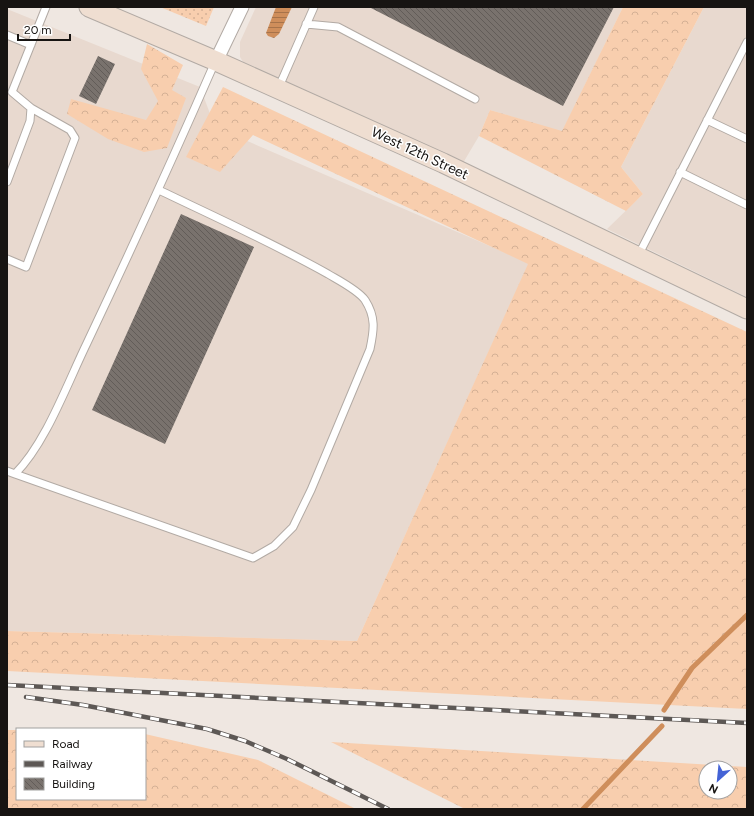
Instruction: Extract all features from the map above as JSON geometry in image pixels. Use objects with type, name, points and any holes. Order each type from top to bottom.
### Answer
[{"type":"street","name":"West 12th Street","points":[[89,7],[216,61],[443,163],[747,309]]},
{"type":"street","points":[[216,61],[242,7]]},
{"type":"lane","points":[[7,259],[26,267],[75,138],[70,130],[31,108],[9,93],[31,45],[46,7]]},
{"type":"lane","points":[[278,89],[314,7]]},
{"type":"lane","points":[[306,24],[338,27],[475,99]]},
{"type":"lane","points":[[7,35],[31,45]]},
{"type":"lane","points":[[638,256],[747,42]]},
{"type":"lane","points":[[15,474],[28,461],[52,415],[159,190],[216,61]]},
{"type":"lane","points":[[7,182],[30,121],[31,108]]},
{"type":"lane","points":[[707,120],[747,139]]},
{"type":"lane","points":[[680,172],[747,205]]},
{"type":"lane","points":[[7,471],[254,558],[274,546],[292,527],[311,490],[370,349],[375,329],[371,311],[364,298],[341,282],[305,261],[159,190]]},
{"type":"shaded area","points":[[256,7],[623,7],[562,132],[490,110],[479,136],[463,163],[245,65],[240,57],[240,42]]},
{"type":"shaded area","points":[[276,7],[292,7],[279,34],[274,38],[268,36],[266,33]]},
{"type":"shaded area","points":[[704,7],[747,7],[747,297],[607,229],[643,194],[621,167]]},
{"type":"shaded area","points":[[7,9],[200,87],[215,127],[529,263],[357,641],[7,631]]},
{"type":"green space","points":[[160,7],[214,7],[206,26]]},
{"type":"green space","points":[[623,7],[704,7],[621,167],[643,194],[626,211],[479,136],[490,110],[562,131]]},
{"type":"green space","points":[[147,44],[183,65],[172,90],[186,98],[167,148],[144,152],[108,139],[67,114],[71,99],[146,120],[158,101],[141,69]]},
{"type":"green space","points":[[223,87],[747,332],[747,709],[7,671],[7,631],[357,641],[528,264],[253,135],[220,172],[186,157]]},
{"type":"green space","points":[[7,730],[16,730],[16,800],[146,800],[146,734],[258,760],[356,809],[7,809]]},
{"type":"green space","points":[[331,742],[698,764],[698,800],[738,800],[738,766],[747,767],[747,809],[465,809]]},
{"type":"building","points":[[369,7],[614,7],[563,106]]},
{"type":"building","points":[[98,56],[115,64],[96,104],[79,96]]},
{"type":"building","points":[[181,214],[254,247],[165,444],[92,410]]},
{"type":"waterway","points":[[664,710],[692,668],[747,615]]},
{"type":"waterway","points":[[583,809],[662,726]]},
{"type":"railway","points":[[7,685],[747,723]]},
{"type":"railway","points":[[26,697],[83,705],[207,729],[245,741],[287,759],[388,809]]}]
